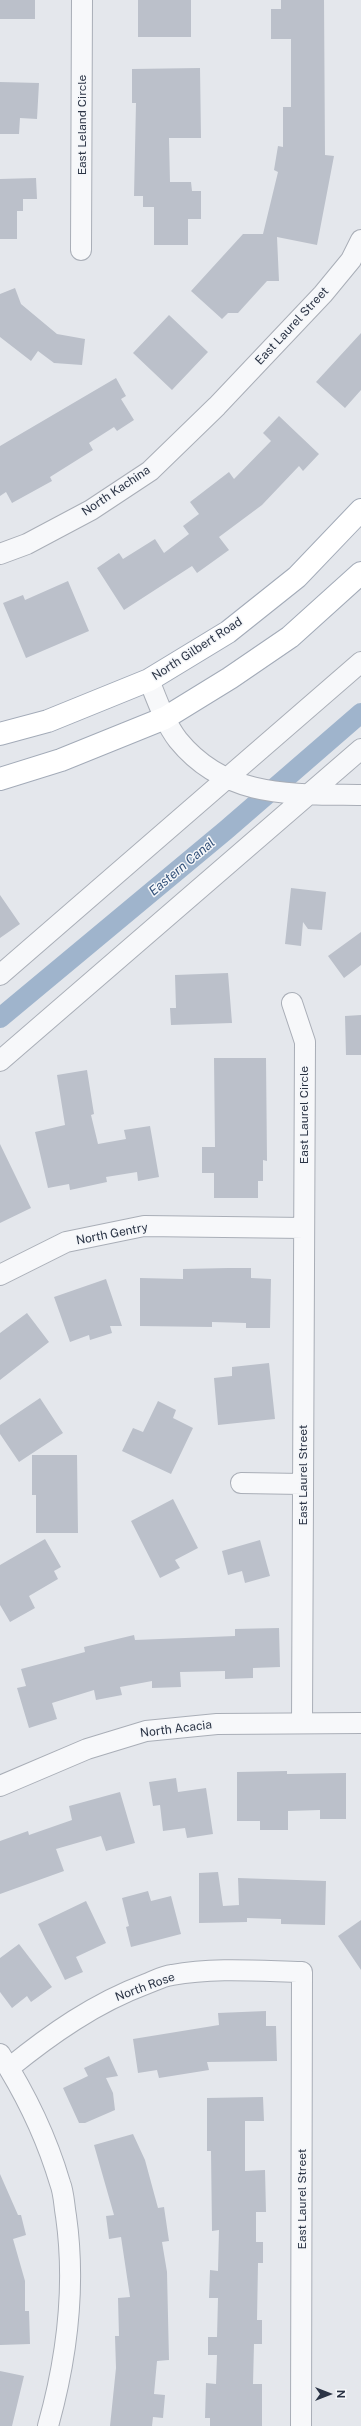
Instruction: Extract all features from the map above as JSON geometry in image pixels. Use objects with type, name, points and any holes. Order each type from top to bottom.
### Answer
[{"type":"main road","name":"North Gilbert Road","points":[[0,734],[48,721],[149,680],[228,632],[297,577],[361,510]]},
{"type":"main road","points":[[0,779],[61,760],[165,718],[224,682],[290,637],[361,574]]},
{"type":"street","name":"East Leland Circle","points":[[81,250],[82,0]]},
{"type":"street","name":"East Laurel Street","points":[[217,406],[323,294],[351,260],[361,240]]},
{"type":"street","name":"North Kachina","points":[[0,554],[27,544],[91,510],[150,471],[217,406]]},
{"type":"street","points":[[0,975],[229,781],[361,662]]},
{"type":"street","points":[[149,680],[165,718],[178,740],[206,768],[229,781],[261,791],[361,795]]},
{"type":"street","points":[[0,1061],[304,793],[361,749]]},
{"type":"street","name":"East Laurel Circle","points":[[292,1003],[305,1042],[304,1228]]},
{"type":"street","name":"North Gentry","points":[[0,1275],[66,1242],[144,1226],[304,1228]]},
{"type":"street","name":"East Laurel Street","points":[[302,1722],[304,1228]]},
{"type":"street","points":[[241,1483],[302,1484]]},
{"type":"street","name":"North Acacia","points":[[0,1786],[87,1749],[146,1731],[217,1724],[302,1722],[361,1723]]},
{"type":"street","name":"North Rose","points":[[4,2061],[44,2040],[80,2016],[121,1993],[171,1975],[238,1971],[302,1972]]},
{"type":"street","name":"East Laurel Street","points":[[301,2426],[302,1972]]},
{"type":"street","points":[[4,2061],[40,2128],[61,2184],[70,2247],[70,2305],[59,2386],[48,2426]]},
{"type":"building","points":[[0,0],[35,0],[35,19],[0,19]]},
{"type":"building","points":[[138,0],[191,0],[191,37],[138,37]]},
{"type":"building","points":[[281,0],[324,0],[325,155],[334,156],[317,245],[277,237],[279,281],[267,281],[238,313],[228,313],[222,319],[191,291],[243,234],[263,234],[278,172],[274,170],[278,146],[283,147],[283,107],[291,107],[291,39],[271,39],[271,9],[281,9]]},
{"type":"building","points":[[200,68],[201,138],[169,138],[170,182],[191,182],[192,191],[201,191],[201,219],[188,219],[188,245],[154,245],[154,207],[143,207],[143,196],[134,196],[136,103],[132,103],[132,69]]},
{"type":"building","points":[[0,82],[39,83],[37,119],[20,118],[19,134],[0,134]]},
{"type":"building","points":[[36,178],[37,199],[23,199],[23,211],[17,211],[17,239],[0,239],[0,179]]},
{"type":"building","points":[[15,288],[21,304],[57,334],[85,339],[82,365],[54,363],[38,351],[31,361],[0,337],[0,294]]},
{"type":"building","points":[[169,315],[208,352],[172,390],[133,353]]},
{"type":"building","points":[[361,333],[361,390],[345,408],[316,382]]},
{"type":"building","points":[[116,378],[126,396],[121,399],[134,420],[117,431],[114,427],[89,443],[93,450],[50,477],[52,481],[12,503],[6,492],[0,496],[0,446]]},
{"type":"building","points":[[279,416],[319,454],[303,471],[299,466],[262,505],[219,537],[229,550],[197,573],[192,566],[124,610],[97,568],[119,553],[123,559],[155,539],[164,553],[189,534],[183,526],[199,514],[190,502],[229,472],[234,479],[271,441],[263,433]]},
{"type":"building","points":[[68,581],[89,631],[26,658],[3,603],[23,595],[25,600]]},
{"type":"building","points":[[291,888],[326,892],[322,930],[308,929],[303,922],[301,946],[285,944]]},
{"type":"building","points":[[0,895],[20,924],[0,938]]},
{"type":"building","points":[[361,932],[361,965],[344,978],[328,956]]},
{"type":"building","points":[[228,973],[232,1023],[171,1025],[170,1008],[176,1008],[175,975]]},
{"type":"building","points":[[361,1015],[361,1055],[346,1055],[345,1016]]},
{"type":"building","points":[[214,1058],[266,1058],[267,1161],[263,1160],[263,1181],[258,1181],[258,1198],[214,1198],[214,1173],[202,1173],[202,1147],[215,1147]]},
{"type":"building","points":[[87,1070],[94,1114],[91,1115],[98,1144],[126,1139],[124,1130],[150,1126],[159,1177],[138,1181],[137,1172],[106,1177],[107,1182],[70,1190],[69,1184],[48,1188],[35,1132],[65,1125],[57,1075]]},
{"type":"building","points":[[0,1144],[31,1208],[0,1223]]},
{"type":"building","points":[[251,1268],[251,1278],[271,1279],[270,1328],[246,1328],[246,1323],[212,1322],[212,1327],[140,1326],[140,1278],[183,1279],[183,1269]]},
{"type":"building","points":[[106,1279],[122,1326],[110,1326],[112,1333],[90,1340],[89,1335],[70,1342],[54,1297]]},
{"type":"building","points":[[27,1313],[49,1342],[0,1380],[0,1333]]},
{"type":"building","points":[[269,1363],[275,1419],[218,1425],[214,1378],[232,1376],[232,1367]]},
{"type":"building","points":[[40,1398],[63,1433],[19,1462],[0,1434],[0,1425]]},
{"type":"building","points":[[158,1401],[176,1410],[173,1418],[193,1428],[171,1474],[122,1451],[133,1428],[143,1432]]},
{"type":"building","points":[[32,1455],[77,1455],[78,1533],[36,1533],[36,1495],[32,1495]]},
{"type":"building","points":[[173,1499],[198,1548],[175,1560],[180,1568],[160,1578],[131,1521]]},
{"type":"building","points":[[45,1539],[61,1567],[54,1571],[58,1579],[29,1596],[35,1608],[10,1622],[0,1605],[0,1565]]},
{"type":"building","points":[[260,1540],[270,1576],[245,1583],[242,1571],[228,1575],[222,1551]]},
{"type":"building","points":[[279,1628],[280,1667],[253,1668],[253,1678],[225,1679],[225,1671],[180,1672],[181,1687],[152,1688],[152,1681],[120,1687],[122,1695],[96,1700],[94,1690],[52,1703],[57,1719],[29,1728],[17,1688],[26,1686],[21,1669],[85,1652],[84,1647],[134,1635],[135,1640],[235,1636],[235,1629]]},
{"type":"building","points":[[287,1771],[287,1774],[346,1773],[346,1819],[320,1819],[320,1810],[288,1811],[288,1830],[260,1830],[260,1821],[237,1821],[237,1772]]},
{"type":"building","points":[[176,1778],[178,1792],[206,1788],[213,1834],[187,1838],[185,1828],[163,1831],[160,1805],[153,1806],[149,1782]]},
{"type":"building","points":[[120,1792],[135,1843],[106,1851],[101,1836],[56,1849],[64,1871],[0,1894],[0,1841],[28,1831],[29,1835],[72,1820],[69,1806]]},
{"type":"building","points":[[218,1872],[223,1906],[239,1905],[238,1878],[326,1881],[325,1925],[281,1924],[281,1919],[247,1918],[247,1922],[199,1923],[199,1873]]},
{"type":"building","points":[[148,1891],[151,1901],[171,1896],[181,1934],[131,1947],[126,1927],[129,1926],[122,1898]]},
{"type":"building","points":[[86,1901],[106,1943],[76,1957],[83,1972],[65,1980],[38,1924]]},
{"type":"building","points":[[361,1920],[361,1970],[338,1936]]},
{"type":"building","points":[[19,1944],[52,1987],[31,2002],[27,1996],[12,2008],[0,1992],[0,1958]]},
{"type":"building","points":[[266,2011],[266,2026],[276,2026],[277,2061],[207,2062],[209,2070],[159,2078],[157,2070],[138,2073],[133,2039],[219,2025],[218,2013]]},
{"type":"building","points":[[109,2056],[118,2076],[106,2078],[113,2093],[115,2110],[85,2123],[79,2123],[63,2088],[88,2076],[84,2068]]},
{"type":"building","points":[[263,2097],[264,2121],[245,2121],[245,2171],[265,2170],[266,2212],[256,2212],[256,2242],[263,2242],[263,2263],[258,2263],[257,2320],[262,2320],[262,2344],[254,2344],[253,2384],[262,2384],[262,2426],[210,2426],[210,2418],[205,2418],[206,2383],[216,2384],[217,2355],[208,2355],[208,2337],[217,2337],[218,2298],[209,2298],[210,2270],[218,2271],[219,2230],[212,2231],[211,2151],[207,2151],[207,2098]]},
{"type":"building","points":[[133,2134],[145,2160],[158,2208],[164,2207],[169,2241],[162,2242],[167,2272],[169,2360],[157,2361],[154,2394],[165,2395],[163,2418],[153,2417],[152,2426],[110,2426],[116,2368],[115,2336],[119,2336],[118,2298],[130,2297],[121,2237],[109,2239],[106,2216],[114,2215],[94,2145]]},
{"type":"building","points":[[0,2174],[18,2215],[21,2215],[26,2235],[13,2239],[25,2281],[25,2311],[29,2311],[30,2344],[0,2345]]},
{"type":"building","points":[[0,2371],[24,2376],[12,2426],[0,2426]]},
{"type":"waterway","name":"Eastern Canal","points":[[0,1018],[226,830],[361,713]]}]
